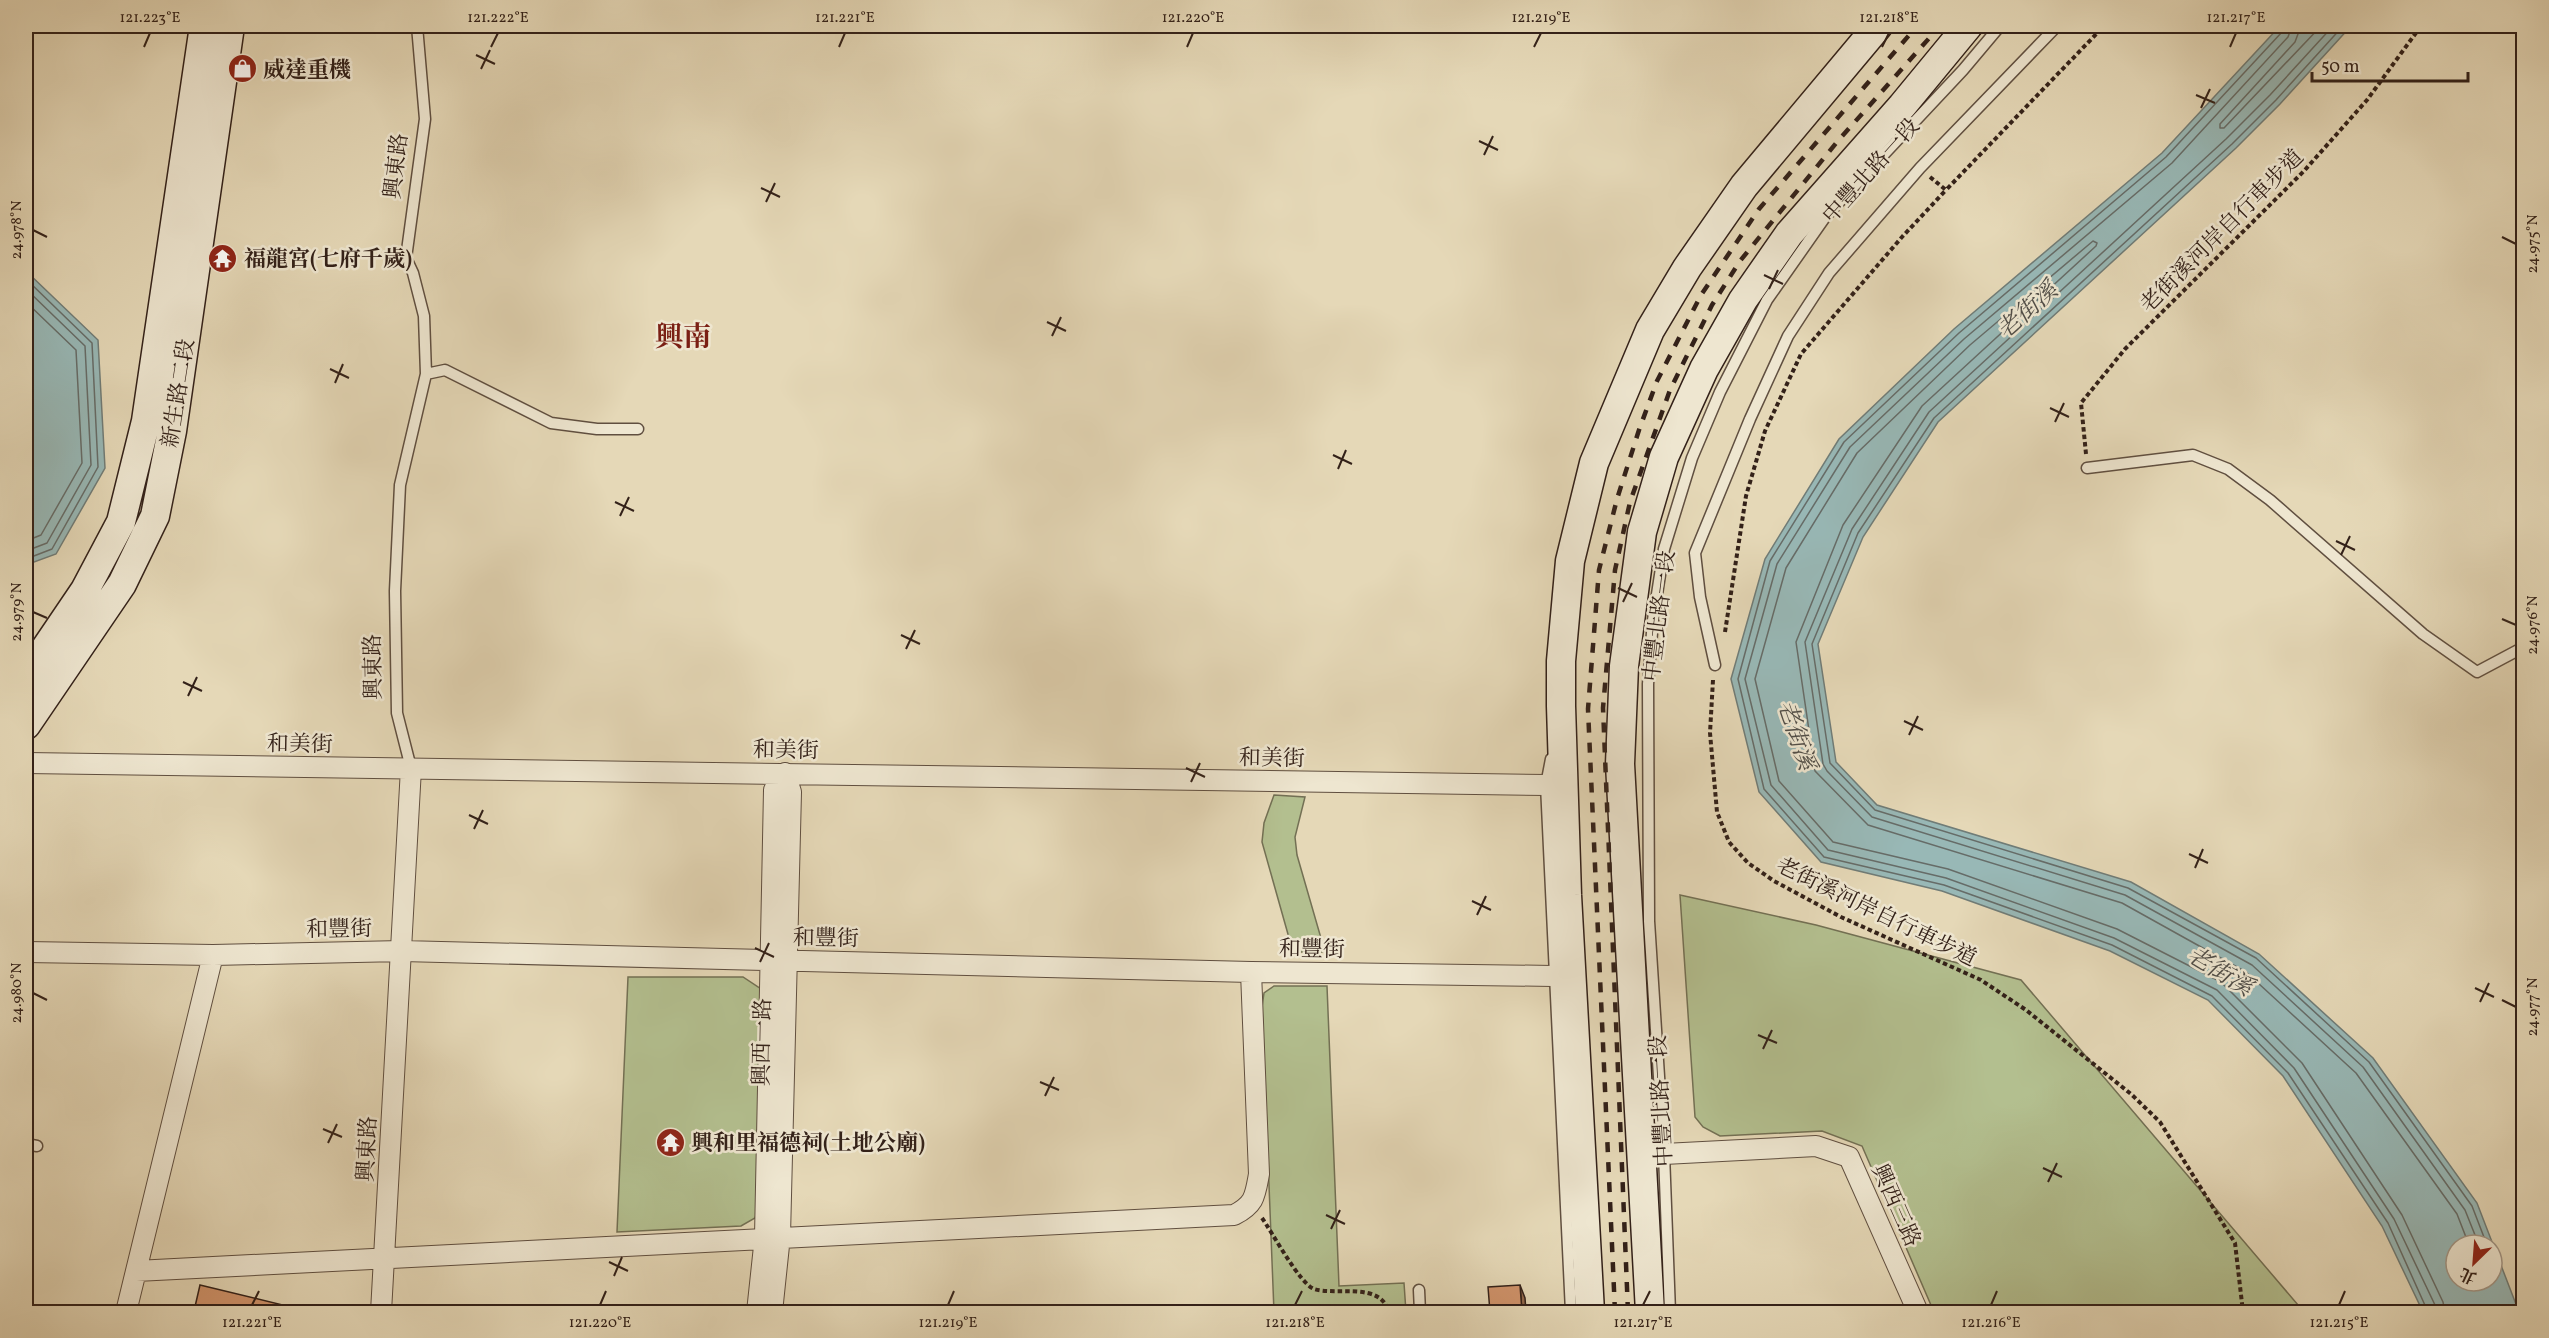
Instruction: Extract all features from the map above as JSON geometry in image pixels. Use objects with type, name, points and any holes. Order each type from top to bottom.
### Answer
[{"type":"main road","name":"新生路二段","points":[[26,677],[85,590],[121,522],[146,421],[204,26]]},
{"type":"main road","name":"新生路二段","points":[[26,725],[122,584],[155,516],[172,431],[230,26]]},
{"type":"main road","points":[[1590,1312],[1567,895],[1561,706],[1561,661],[1570,561],[1594,463],[1650,330],[1687,268],[1744,186],[1878,26]]},
{"type":"main road","name":"中豐北路一段","points":[[1650,1312],[1620,764],[1624,666],[1642,532],[1664,457],[1704,369],[1743,300],[1789,234],[1902,106],[1968,26]]},
{"type":"street","name":"和美街","points":[[26,763],[1546,785]]},
{"type":"street","name":"興東路","points":[[381,1312],[411,768]]},
{"type":"street","name":"興西一路","points":[[772,1312],[779,960],[791,792],[784,774]]},
{"type":"street","name":"和豐街","points":[[26,952],[213,955],[402,951],[1251,972],[1553,976]]},
{"type":"street","points":[[126,1312],[213,955]]},
{"type":"street","points":[[136,1270],[384,1260],[773,1237],[1234,1215],[1247,1208],[1252,1202],[1259,1174],[1251,972]]},
{"type":"street","name":"興西三路","points":[[1664,1154],[1816,1146],[1849,1157],[1918,1312]]},
{"type":"street","points":[[757,1312],[773,1237]]},
{"type":"lane","name":"興東路","points":[[411,768],[397,713],[395,591],[400,485],[426,374],[424,316],[413,273],[406,258],[425,119],[417,26]]},
{"type":"lane","name":"中豐北路一段","points":[[1670,1312],[1664,1154],[1650,921],[1648,684],[1653,621],[1665,549],[1692,458],[1720,392],[1767,300],[1826,216],[1963,70],[2000,26]]},
{"type":"lane","points":[[1714,665],[1700,597],[1695,553],[1750,419],[1788,336],[1829,273],[1920,168],[2057,26]]},
{"type":"lane","points":[[426,374],[446,370],[551,423],[597,429],[638,429]]},
{"type":"lane","points":[[2087,468],[2193,455],[2228,469],[2270,500],[2423,634],[2477,672],[2523,647]]},
{"type":"lane","points":[[1561,706],[1546,785],[1553,976],[1571,1312]]},
{"type":"lane","points":[[26,1144],[37,1146]]},
{"type":"lane","points":[[1419,1290],[1420,1312]]},
{"type":"path","name":"老街溪河岸自行車步道","points":[[2104,26],[1902,237],[1801,354],[1793,370],[1765,431],[1746,496],[1722,649],[1714,665],[1710,733],[1717,812],[1729,842],[1748,864],[1774,881],[1841,917],[1981,980],[2026,1010],[2130,1094],[2160,1122],[2235,1243],[2243,1312]]},
{"type":"path","name":"老街溪河岸自行車步道","points":[[2087,468],[2081,403],[2125,349],[2304,171],[2367,100],[2421,26]]},
{"type":"path","points":[[1920,168],[1946,190]]},
{"type":"path","points":[[1252,1202],[1296,1270],[1311,1287],[1326,1292],[1369,1292],[1387,1306],[1389,1312]]},
{"type":"green space","points":[[1274,795],[1305,797],[1295,837],[1297,855],[1325,952],[1293,952],[1262,842],[1264,823]]},
{"type":"green space","points":[[1680,895],[1816,925],[2021,980],[2304,1312],[1934,1312],[1862,1146],[1822,1131],[1720,1136],[1703,1127],[1695,1117]]},
{"type":"green space","points":[[628,977],[743,977],[761,989],[758,1210],[755,1218],[741,1226],[617,1232]]},
{"type":"green space","points":[[1274,986],[1327,986],[1339,1286],[1404,1283],[1406,1312],[1274,1312],[1262,1007],[1264,993]]},
{"type":"water","name":"老街溪","points":[[2280,26],[2351,26],[2280,104],[2236,148],[1938,422],[1863,537],[1818,644],[1836,762],[1877,805],[2131,882],[2259,954],[2373,1058],[2477,1203],[2489,1233],[2444,1233],[2444,1293],[2504,1293],[2504,1273],[2519,1312],[2423,1312],[2382,1226],[2283,1076],[2208,1000],[2110,951],[1942,891],[1821,862],[1759,792],[1731,679],[1765,559],[1839,439],[1954,329],[2162,153]]},
{"type":"water","points":[[26,271],[98,340],[105,468],[56,554],[26,565]]},
{"type":"building","points":[[200,1285],[295,1308],[294,1312],[194,1311]]},
{"type":"building","points":[[1520,1285],[1522,1312],[1490,1312],[1488,1287]]},
{"type":"railway","points":[[1615,1312],[1588,709],[1599,570],[1617,499],[1657,381],[1701,295],[1759,209],[1917,26]]},
{"type":"railway","points":[[1628,1312],[1603,708],[1615,570],[1630,502],[1670,390],[1712,305],[1740,261],[1837,142],[1940,26]]},
{"type":"place","name":"威達重機","points":[[242,69]]},
{"type":"place","name":"福龍宮(七府千歲)","points":[[223,258]]},
{"type":"place","name":"興和里福德祠(土地公廟)","points":[[670,1142]]},
{"type":"district","name":"興南","points":[[683,336]]}]
